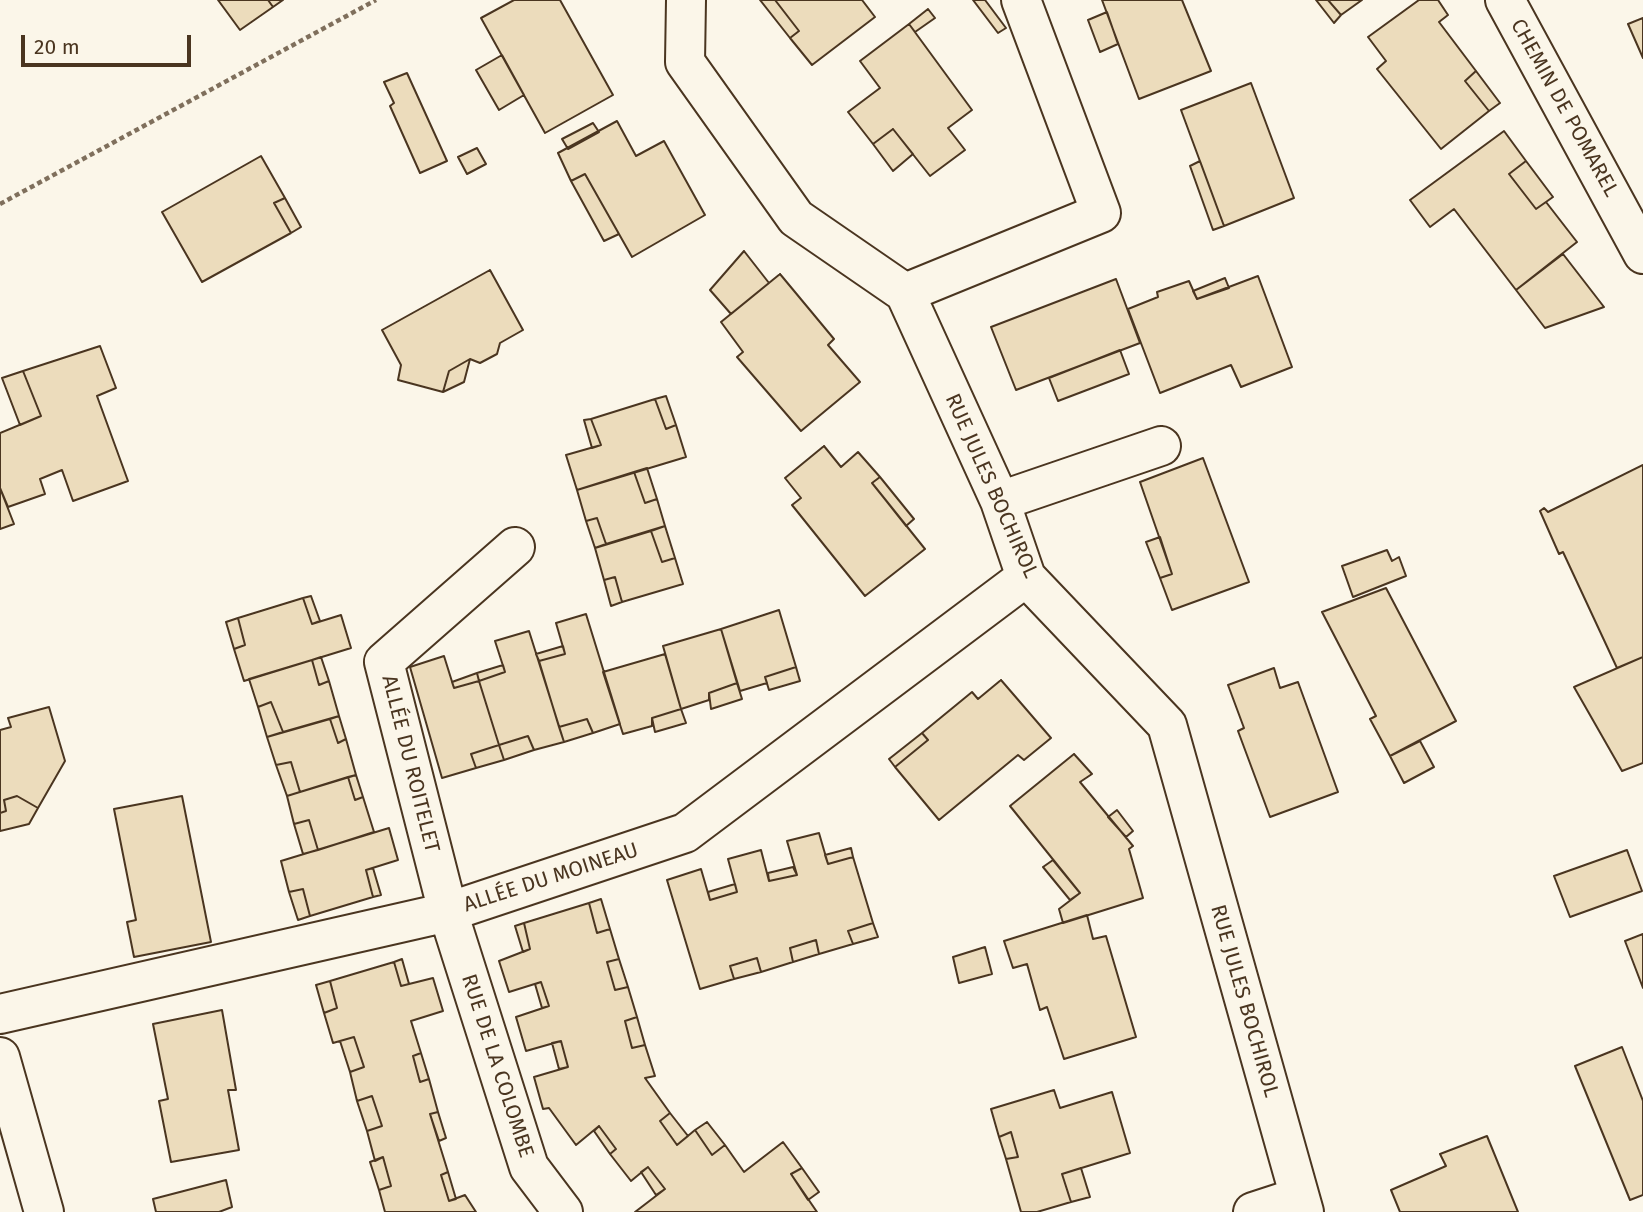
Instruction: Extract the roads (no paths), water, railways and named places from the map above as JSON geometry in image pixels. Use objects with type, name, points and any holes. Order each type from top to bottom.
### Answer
[{"type":"street","points":[[686,0],[685,62],[796,218],[905,293],[1101,213],[1021,0]]},
{"type":"street","name":"CHEMIN DE POMAREL","points":[[1505,0],[1643,254]]},
{"type":"street","name":"RUE JULES BOCHIROL","points":[[905,293],[1000,501],[1026,577],[1167,726],[1302,1204]]},
{"type":"street","points":[[1000,501],[1161,446]]},
{"type":"street","name":"ALLÉE DU ROITELET","points":[[448,912],[384,662],[515,547]]},
{"type":"street","name":"ALLÉE DU MOINEAU","points":[[0,1014],[448,912],[685,833],[1026,577]]},
{"type":"street","name":"RUE DE LA COLOMBE","points":[[448,912],[529,1167],[563,1212]]},
{"type":"street","points":[[0,1057],[44,1212]]},
{"type":"street","points":[[1253,1212],[1302,1204]]}]
